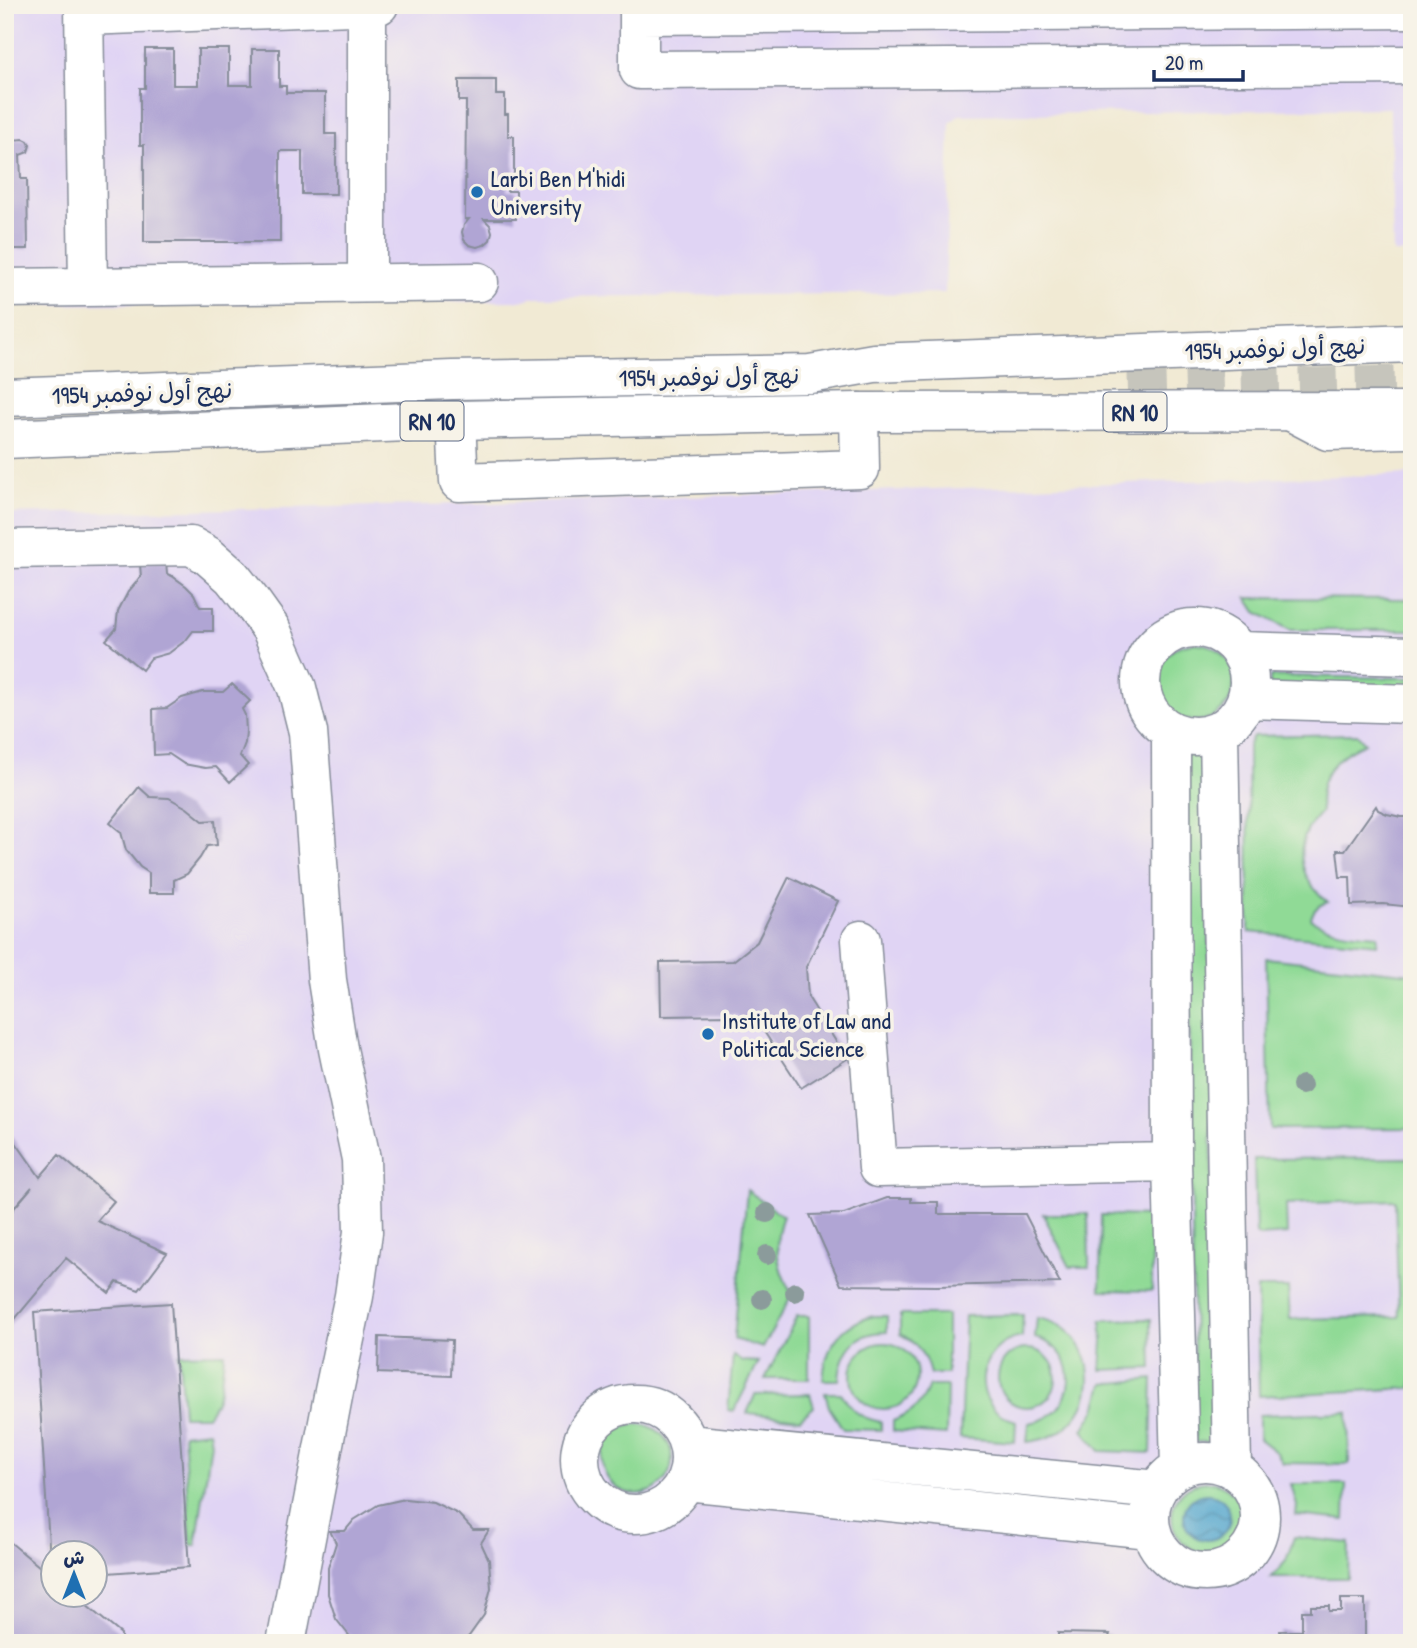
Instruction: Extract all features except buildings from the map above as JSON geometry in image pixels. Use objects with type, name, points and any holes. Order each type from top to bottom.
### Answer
[{"type":"main road","points":[[88,287],[85,11],[379,5]]},
{"type":"main road","points":[[367,6],[367,283]]},
{"type":"main road","points":[[1412,9],[639,10],[639,70],[1412,65]]},
{"type":"main road","points":[[5,288],[479,282]]},
{"type":"main road","name":"نهج أول نوفمبر 1954","points":[[5,397],[452,380],[810,374],[874,363],[1412,344]]},
{"type":"main road","name":"RN 10","points":[[810,374],[1129,381],[906,401],[859,412]]},
{"type":"main road","name":"نهج أول نوفمبر 1954","points":[[5,439],[456,420],[859,412],[1412,411]]},
{"type":"main road","points":[[456,420],[459,482],[860,469],[859,412]]},
{"type":"main road","points":[[1292,412],[1328,431],[1412,429]]},
{"type":"main road","points":[[5,549],[191,546],[207,555],[232,577],[251,601],[271,629],[297,688],[307,732],[327,980],[361,1159],[363,1232],[354,1296],[286,1643]]},
{"type":"main road","points":[[1188,628],[1208,629],[1226,637],[1240,650],[1250,674],[1248,699],[1237,718],[1219,732],[1204,736],[1187,736],[1171,731],[1155,720],[1145,703],[1140,684],[1143,664],[1153,647],[1169,634],[1188,628]]},
{"type":"main road","points":[[1240,650],[1412,656]]},
{"type":"main road","points":[[1248,699],[1412,704]]},
{"type":"main road","points":[[1168,1479],[1171,731]]},
{"type":"main road","points":[[1219,732],[1232,1469]]},
{"type":"main road","points":[[861,940],[878,1168],[1171,1162]]},
{"type":"main road","points":[[624,1404],[645,1404],[664,1411],[679,1425],[688,1444],[690,1463],[686,1481],[674,1499],[657,1510],[636,1514],[616,1511],[598,1500],[585,1485],[579,1465],[581,1444],[590,1426],[605,1412],[624,1404]]},
{"type":"main road","points":[[688,1444],[1168,1479]]},
{"type":"main road","points":[[1197,1462],[1215,1463],[1232,1469],[1248,1482],[1257,1499],[1261,1519],[1256,1538],[1245,1555],[1229,1567],[1210,1572],[1189,1570],[1171,1562],[1158,1547],[1150,1529],[1150,1508],[1168,1479],[1197,1462]]},
{"type":"main road","points":[[686,1481],[1150,1529]]},
{"type":"shaded area","name":"Larbi Ben M'hidi University","points":[[5,5],[1412,5],[1412,253],[1393,253],[1390,108],[959,115],[950,123],[945,293],[536,297],[520,301],[5,305]]},
{"type":"shaded area","name":"Institute of Law and Political Science","points":[[1412,474],[1412,1643],[5,1643],[5,514],[427,505]]},
{"type":"green space","points":[[1247,598],[1412,599],[1412,630],[1290,630],[1256,612]]},
{"type":"green space","points":[[1195,643],[1210,646],[1223,654],[1231,667],[1234,682],[1231,697],[1223,710],[1210,718],[1195,721],[1180,718],[1167,710],[1159,697],[1156,682],[1159,667],[1167,654],[1180,646]]},
{"type":"green space","points":[[1270,676],[1412,678],[1412,690],[1270,687]]},
{"type":"green space","points":[[1357,734],[1365,743],[1336,761],[1325,778],[1321,788],[1321,812],[1305,835],[1302,859],[1309,881],[1328,902],[1316,909],[1312,920],[1352,933],[1378,935],[1377,944],[1249,932],[1248,746],[1253,736]]},
{"type":"green space","points":[[1207,748],[1215,1442],[1195,1442],[1186,749]]},
{"type":"green space","points":[[1266,958],[1412,974],[1412,1128],[1270,1129]]},
{"type":"green space","points":[[1412,1158],[1412,1388],[1259,1396],[1257,1288],[1288,1288],[1290,1319],[1399,1317],[1395,1200],[1286,1204],[1287,1234],[1259,1236],[1256,1233],[1254,1159]]},
{"type":"green space","points":[[747,1190],[783,1216],[778,1236],[778,1256],[792,1294],[763,1348],[734,1339]]},
{"type":"green space","points":[[1043,1214],[1088,1214],[1089,1267],[1070,1267]]},
{"type":"green space","points":[[1101,1215],[1152,1216],[1152,1291],[1100,1290]]},
{"type":"green space","points":[[900,1315],[947,1315],[947,1374],[930,1374],[920,1350],[900,1334]]},
{"type":"green space","points":[[1023,1315],[1022,1337],[1006,1342],[994,1351],[986,1363],[983,1377],[984,1391],[990,1404],[1001,1414],[1016,1421],[1015,1442],[960,1438],[965,1316]]},
{"type":"green space","points":[[797,1316],[809,1316],[809,1379],[765,1379]]},
{"type":"green space","points":[[874,1316],[887,1316],[887,1332],[859,1339],[843,1360],[839,1380],[823,1380],[827,1357],[836,1339],[852,1325]]},
{"type":"green space","points":[[1037,1318],[1060,1326],[1077,1341],[1086,1360],[1089,1381],[1084,1402],[1073,1421],[1054,1435],[1027,1442],[1029,1423],[1045,1418],[1058,1409],[1069,1382],[1068,1368],[1062,1355],[1051,1345],[1035,1338]]},
{"type":"green space","points":[[1151,1319],[1152,1368],[1101,1370],[1101,1320]]},
{"type":"green space","points":[[884,1343],[907,1353],[917,1376],[907,1399],[884,1409],[861,1399],[851,1376],[861,1353]]},
{"type":"green space","points":[[1021,1349],[1033,1349],[1048,1357],[1056,1372],[1056,1384],[1048,1399],[1033,1407],[1021,1407],[1006,1399],[998,1384],[998,1372],[1006,1357]]},
{"type":"green space","points":[[224,1353],[220,1386],[212,1409],[207,1416],[183,1416],[179,1354]]},
{"type":"green space","points":[[733,1355],[742,1361],[759,1362],[734,1411],[728,1410]]},
{"type":"green space","points":[[1153,1379],[1151,1453],[1100,1451],[1083,1430],[1096,1409],[1103,1384]]},
{"type":"green space","points":[[929,1386],[947,1386],[946,1435],[893,1431],[893,1421],[916,1408]]},
{"type":"green space","points":[[825,1393],[841,1393],[857,1413],[881,1422],[881,1430],[843,1429],[829,1407]]},
{"type":"green space","points":[[810,1394],[814,1407],[800,1419],[747,1413],[755,1395]]},
{"type":"green space","points":[[1348,1412],[1349,1464],[1283,1463],[1277,1453],[1259,1439],[1259,1415]]},
{"type":"green space","points":[[637,1424],[662,1434],[672,1459],[662,1484],[637,1494],[612,1484],[602,1459],[612,1434]]},
{"type":"green space","points":[[209,1431],[211,1443],[196,1545],[191,1546],[183,1434]]},
{"type":"green space","points":[[1207,1482],[1232,1492],[1242,1517],[1232,1542],[1207,1552],[1182,1542],[1172,1517],[1182,1492]]},
{"type":"green space","points":[[1291,1484],[1346,1484],[1345,1520],[1296,1515],[1297,1506]]},
{"type":"green space","points":[[1294,1537],[1349,1543],[1348,1578],[1271,1578],[1286,1561]]},
{"type":"water","points":[[1207,1494],[1223,1501],[1230,1517],[1223,1533],[1207,1540],[1191,1533],[1184,1517],[1191,1501]]},
{"type":"tunnel","points":[[1128,392],[1412,384]]},
{"type":"place","name":"Larbi Ben M'hidi University","points":[[477,192]]},
{"type":"place","name":"Institute of Law and Political Science","points":[[708,1034]]}]
